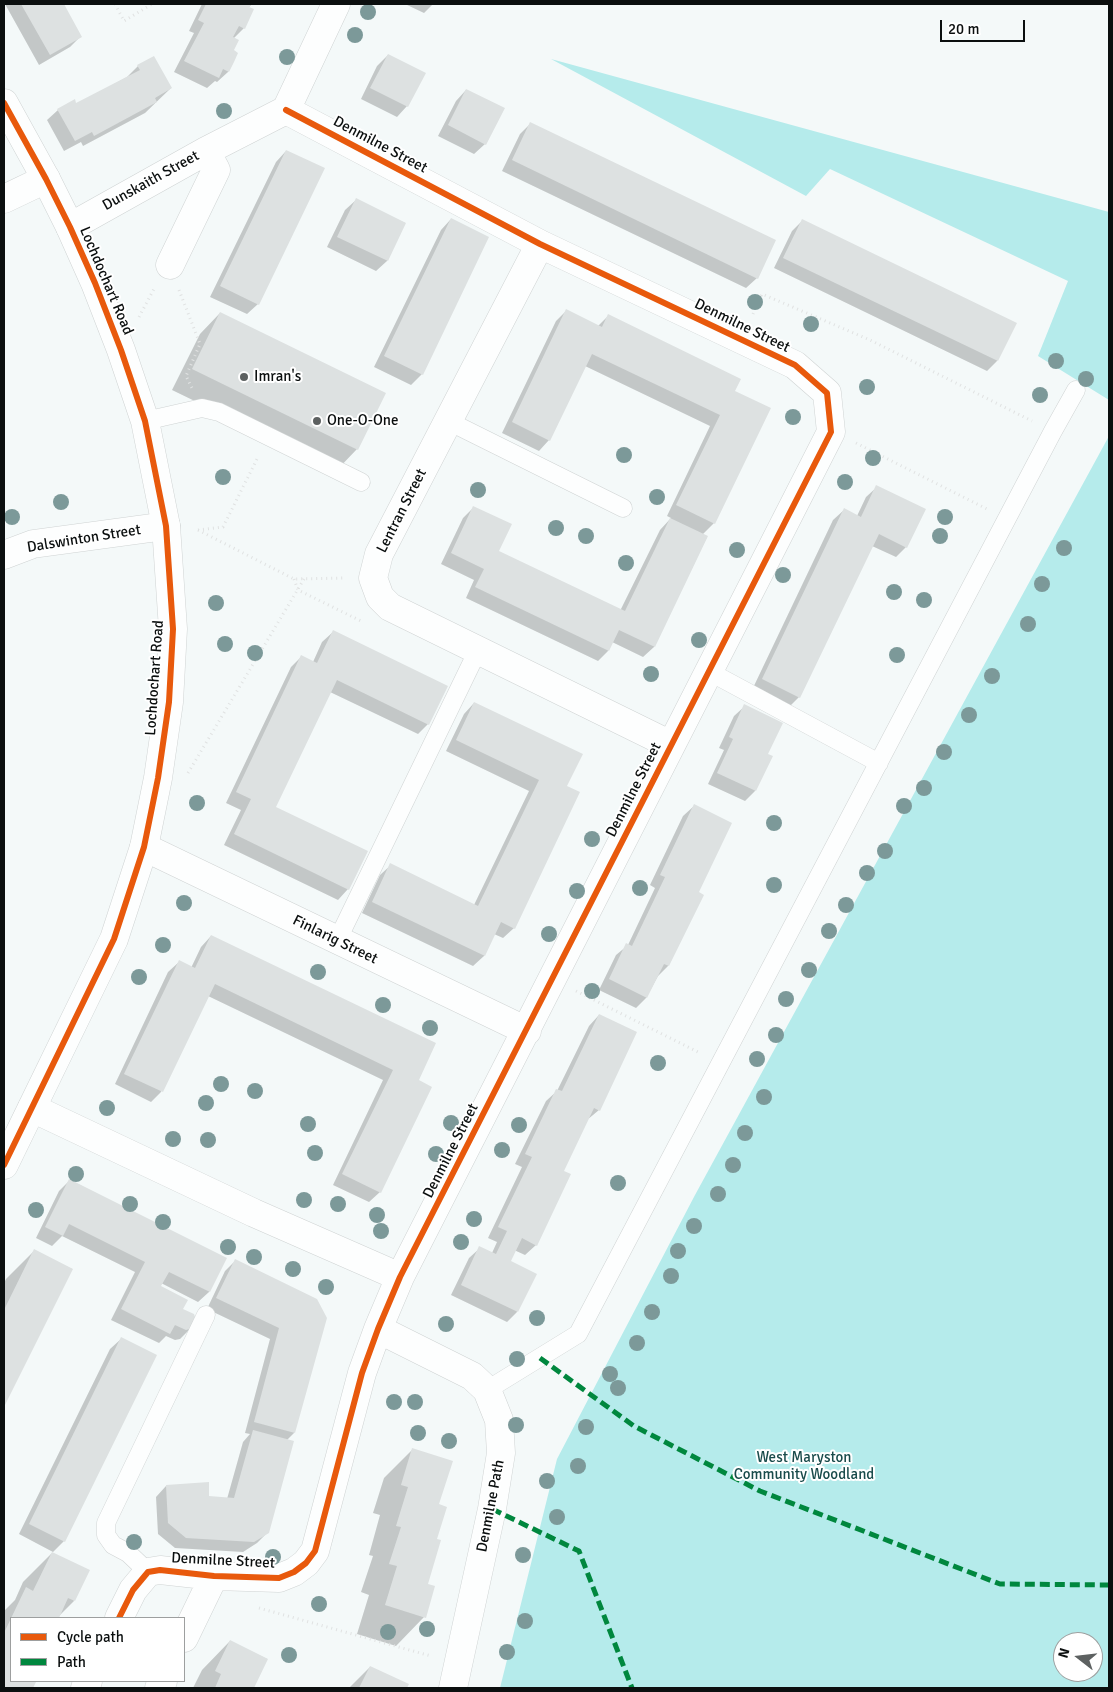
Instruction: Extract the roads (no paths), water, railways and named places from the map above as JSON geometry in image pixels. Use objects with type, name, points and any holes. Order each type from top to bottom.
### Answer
[{"type":"street","points":[[286,110],[336,4]]},
{"type":"street","name":"Lochdochart Road","points":[[4,103],[46,179],[95,283],[121,350],[145,421],[166,526],[173,629],[169,702],[158,778],[144,847],[114,938],[4,1165]]},
{"type":"street","name":"Dunskaith Street","points":[[70,227],[206,151],[286,110]]},
{"type":"street","name":"Denmilne Street","points":[[148,1572],[160,1570],[214,1576],[279,1578],[294,1572],[306,1563],[314,1551],[362,1373],[400,1277],[831,432],[827,393],[795,365],[540,244],[286,110]]},
{"type":"street","name":"Dunskaith Street","points":[[170,265],[216,170],[206,151]]},
{"type":"street","points":[[4,199],[46,179]]},
{"type":"street","name":"Lentran Street","points":[[478,650],[390,607],[380,597],[374,578],[379,554],[540,244]]},
{"type":"street","name":"Dalswinton Street","points":[[4,555],[33,544],[166,526]]},
{"type":"street","points":[[478,650],[671,745]]},
{"type":"street","name":"Finlarig Street","points":[[144,847],[526,1031]]},
{"type":"street","points":[[32,1108],[254,1213],[400,1277]]},
{"type":"street","name":"Denmilne Path","points":[[378,1329],[472,1376],[487,1390],[499,1420],[502,1453],[492,1509],[456,1676]]},
{"type":"street","points":[[120,1617],[133,1590],[148,1572]]},
{"type":"street","name":"Denmilne Street","points":[[185,1636],[214,1576]]},
{"type":"lane","points":[[487,1390],[578,1334],[1008,519],[1052,431],[1076,390]]},
{"type":"lane","points":[[145,421],[202,408],[218,412],[361,482]]},
{"type":"lane","points":[[448,421],[623,508]]},
{"type":"lane","points":[[338,941],[478,650]]},
{"type":"lane","points":[[708,671],[878,763]]},
{"type":"lane","points":[[148,1572],[128,1553],[113,1545],[106,1535],[106,1523],[206,1315]]},
{"type":"place","name":"Imran's","points":[[244,377]]},
{"type":"place","name":"One-O-One","points":[[317,421]]},
{"type":"park label","name":"West Maryston Community Woodland","points":[[804,1466]]}]
